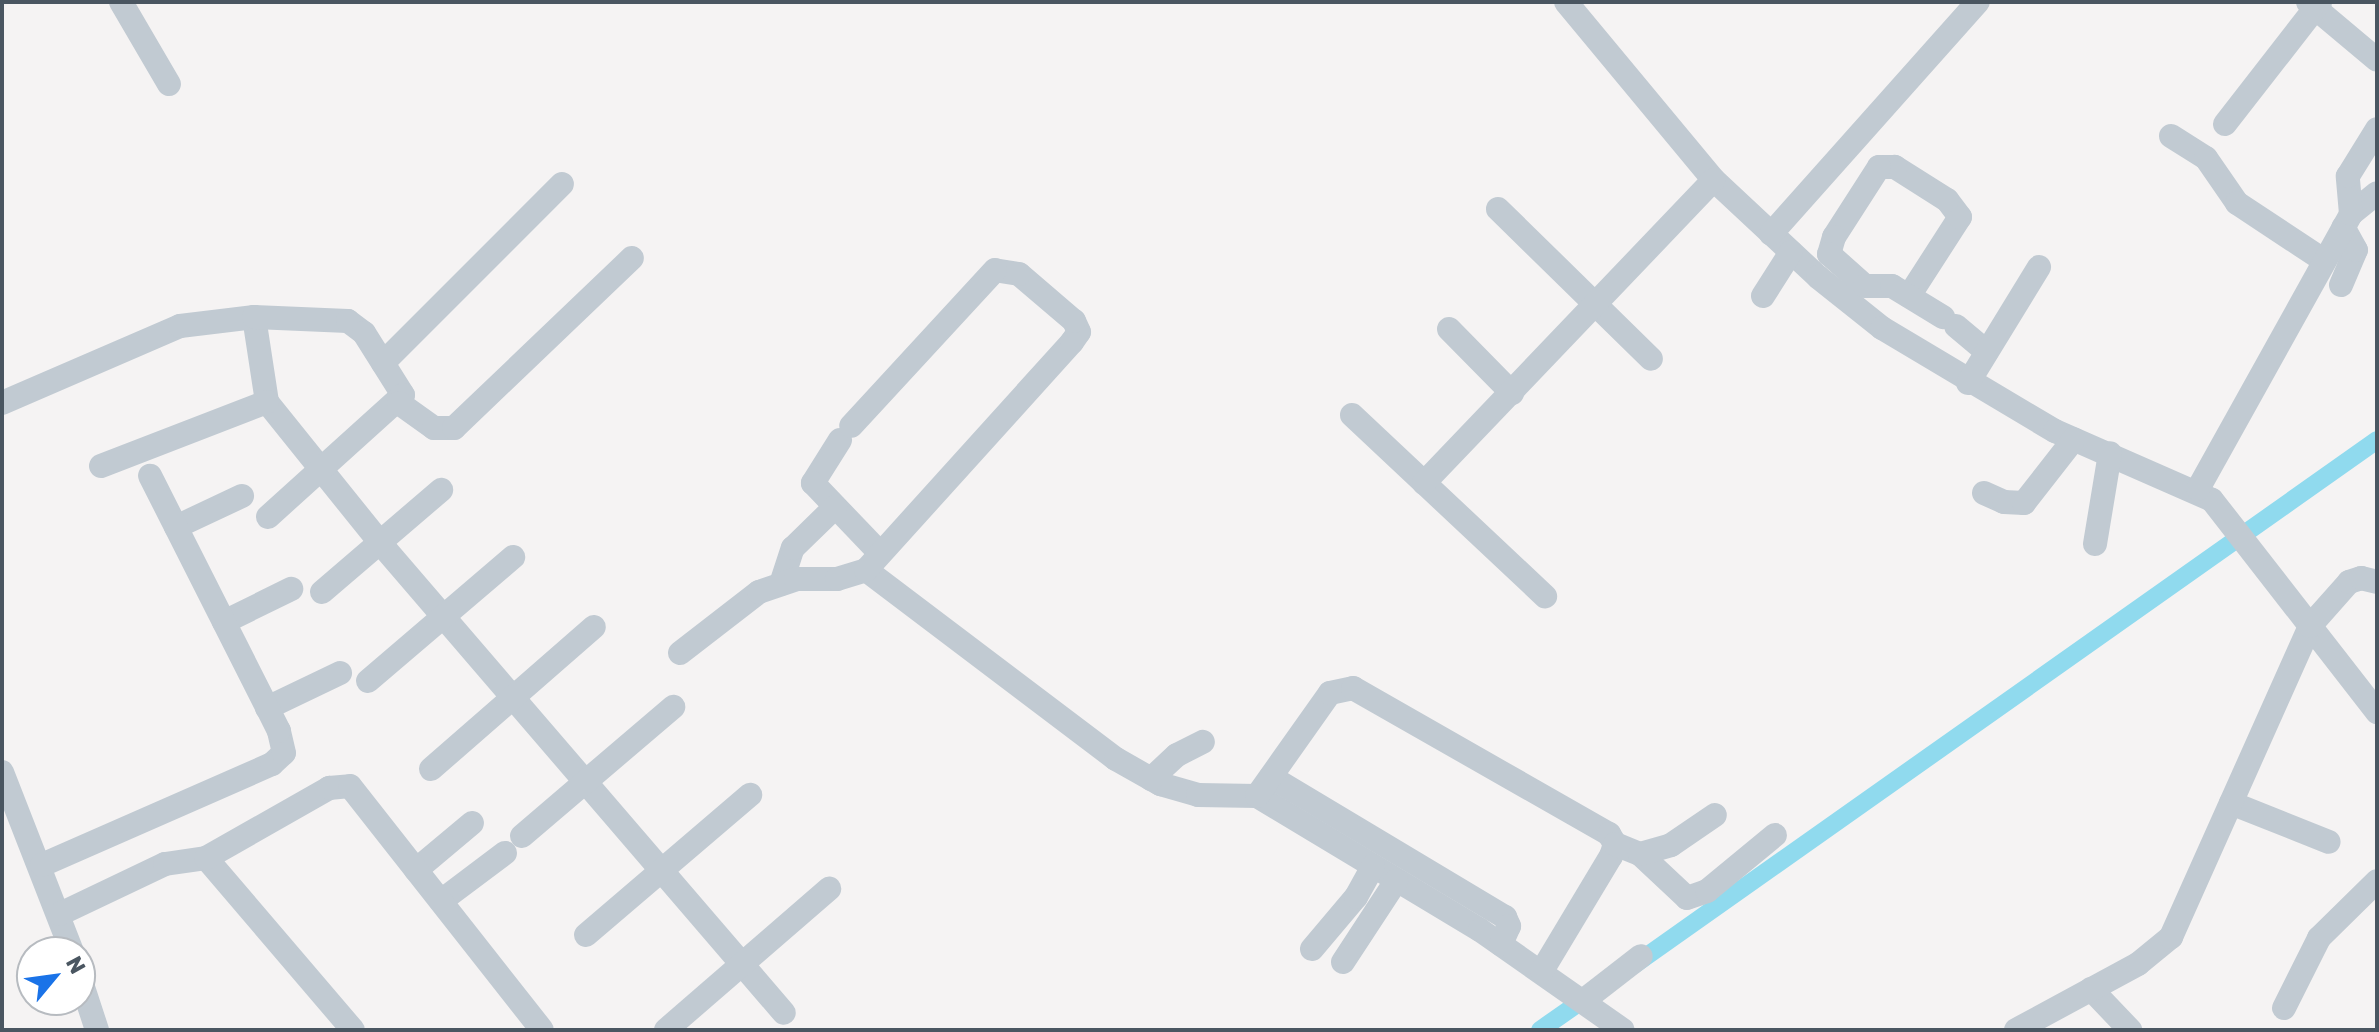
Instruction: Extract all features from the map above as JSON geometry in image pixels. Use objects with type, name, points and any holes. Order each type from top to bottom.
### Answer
[{"type":"street","points":[[121,2],[169,84]]},
{"type":"street","points":[[1566,2],[1714,180],[1791,252],[1882,328],[1968,383],[2074,439],[2198,489],[2235,530],[2377,712]]},
{"type":"street","points":[[1771,234],[1978,2]]},
{"type":"street","points":[[2225,124],[2314,4],[2377,60]]},
{"type":"street","points":[[2341,285],[2356,250],[2347,220],[2348,176],[2377,129]]},
{"type":"street","points":[[2171,136],[2206,158],[2237,203],[2323,260]]},
{"type":"street","points":[[1909,296],[1960,217],[1947,200],[1895,167],[1879,167],[1834,237],[1829,254],[1865,286],[1892,286],[1949,322],[1987,352]]},
{"type":"street","points":[[1424,483],[1714,180]]},
{"type":"street","points":[[383,363],[562,184]]},
{"type":"street","points":[[2198,489],[2347,220],[2377,193]]},
{"type":"street","points":[[1498,209],[1651,359]]},
{"type":"street","points":[[1763,296],[1791,252]]},
{"type":"street","points":[[399,403],[434,428],[454,428],[632,258]]},
{"type":"street","points":[[1968,383],[2039,267]]},
{"type":"street","points":[[680,653],[759,592],[781,584],[837,579],[873,561],[1079,332],[1074,321],[1019,274],[995,270],[845,433],[812,479],[873,561],[1116,759],[1151,779],[1198,795],[1264,786],[1505,917],[1509,926],[1501,944]]},
{"type":"street","points":[[254,317],[267,402],[381,544],[784,1013]]},
{"type":"street","points":[[2,403],[180,326],[254,317],[348,321],[364,333],[401,387],[399,403],[268,517]]},
{"type":"street","points":[[1449,329],[1512,393]]},
{"type":"street","points":[[101,466],[267,402]]},
{"type":"street","points":[[1352,415],[1545,596]]},
{"type":"street","points":[[1984,493],[2004,502],[2024,503],[2074,439]]},
{"type":"street","points":[[2095,544],[2110,453]]},
{"type":"street","points":[[42,865],[280,759],[285,745],[150,476]]},
{"type":"street","points":[[322,592],[441,490]]},
{"type":"street","points":[[176,527],[242,496]]},
{"type":"street","points":[[781,584],[793,548],[835,507]]},
{"type":"street","points":[[368,681],[513,557]]},
{"type":"street","points":[[2016,1030],[2138,964],[2171,937],[2310,626],[2349,582],[2361,578],[2377,582]]},
{"type":"street","points":[[224,622],[291,589]]},
{"type":"street","points":[[431,769],[594,627]]},
{"type":"street","points":[[267,708],[340,673]]},
{"type":"street","points":[[1264,786],[1330,693],[1353,688],[1609,834],[1615,844],[1640,854],[1687,898],[1707,891],[1775,835]]},
{"type":"street","points":[[441,901],[514,845],[673,707]]},
{"type":"street","points":[[1151,779],[1177,755],[1203,742]]},
{"type":"street","points":[[2,772],[42,865],[67,936]]},
{"type":"street","points":[[60,914],[165,864],[206,858],[340,784],[358,791],[542,1030]]},
{"type":"street","points":[[1264,786],[1373,866],[1542,971],[1602,1018],[1641,956]]},
{"type":"street","points":[[586,935],[750,795]]},
{"type":"street","points":[[2231,803],[2329,842]]},
{"type":"street","points":[[1640,854],[1671,845],[1715,815]]},
{"type":"street","points":[[416,870],[472,823]]},
{"type":"street","points":[[1542,971],[1615,844]]},
{"type":"street","points":[[206,858],[353,1030]]},
{"type":"street","points":[[1312,949],[1348,907],[1373,866]]},
{"type":"street","points":[[1343,962],[1396,881]]},
{"type":"street","points":[[2284,1008],[2319,938],[2377,881]]},
{"type":"street","points":[[666,1030],[829,889]]},
{"type":"street","points":[[2091,989],[2130,1030]]},
{"type":"waterway","points":[[1634,965],[2377,440]]},
{"type":"waterway","points":[[1540,1030],[1590,995]]}]
